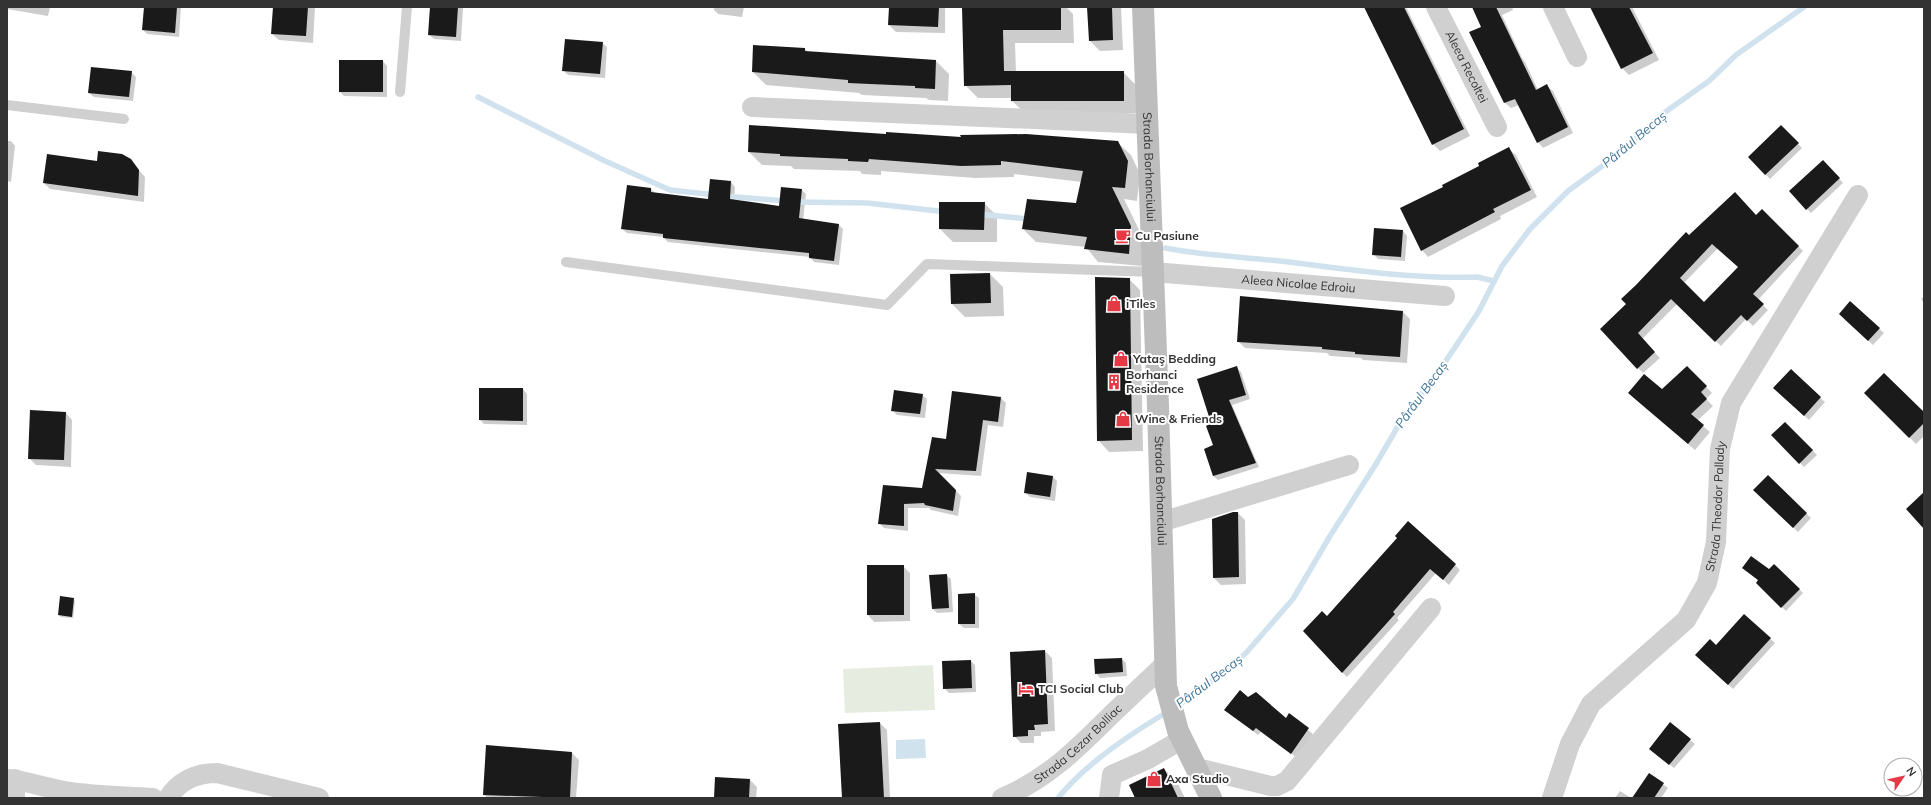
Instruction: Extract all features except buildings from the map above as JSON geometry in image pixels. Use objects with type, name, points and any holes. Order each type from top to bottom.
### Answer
[{"type":"main road","name":"Strada Borhanciului","points":[[1143,7],[1161,522],[1164,664],[1166,686],[1180,735],[1211,798]]},
{"type":"street","name":"Aleea Recoltei","points":[[1436,7],[1497,126]]},
{"type":"street","points":[[1553,7],[1577,57]]},
{"type":"street","points":[[752,107],[1148,124]]},
{"type":"street","name":"Strada Theodor Pallady","points":[[1552,798],[1570,744],[1591,704],[1686,620],[1707,583],[1716,542],[1720,449],[1731,402],[1858,195]]},
{"type":"street","name":"Aleea Nicolae Edroiu","points":[[1153,272],[1445,296]]},
{"type":"street","points":[[1161,522],[1349,465]]},
{"type":"street","points":[[1197,768],[1271,786],[1277,786],[1287,780],[1431,608]]},
{"type":"street","name":"Strada Cezar Bolliac","points":[[1002,798],[1034,783],[1052,770],[1087,739],[1164,664]]},
{"type":"street","points":[[1109,798],[1112,775],[1148,759],[1180,735]]},
{"type":"street","points":[[168,798],[180,783],[187,779],[212,773],[319,798]]},
{"type":"street","points":[[12,785],[71,795],[153,798]]},
{"type":"lane","points":[[400,92],[407,7]]},
{"type":"lane","points":[[7,105],[124,119]]},
{"type":"lane","points":[[566,262],[888,305],[927,264],[1153,272]]},
{"type":"shaded area","points":[[933,665],[935,710],[845,713],[843,669]]},
{"type":"water","points":[[925,739],[926,758],[896,759],[896,740]]},
{"type":"waterway","name":"Pârâul Becaș","points":[[1176,707],[1218,677],[1246,653],[1293,599],[1401,421],[1411,406],[1430,385],[1479,311],[1502,266],[1530,229],[1568,191],[1620,153],[1661,115],[1709,81],[1736,55],[1804,7]]},
{"type":"waterway","points":[[478,97],[605,161],[670,190],[716,195]]},
{"type":"waterway","points":[[724,196],[785,201]]},
{"type":"waterway","points":[[794,202],[867,203],[947,212]]},
{"type":"waterway","points":[[977,214],[1030,219]]},
{"type":"waterway","points":[[1165,248],[1196,253],[1383,273],[1430,277],[1477,277],[1494,281]]},
{"type":"waterway","name":"Pârâul Becaș","points":[[1058,798],[1069,785],[1109,750],[1139,729],[1169,711]]},
{"type":"place","name":"Cu Pasiune","points":[[1123,236]]},
{"type":"place","name":"iTiles","points":[[1114,304]]},
{"type":"place","name":"Yataş Bedding","points":[[1121,359]]},
{"type":"place","name":"Borhanci Residence","points":[[1114,382]]},
{"type":"place","name":"Wine & Friends","points":[[1123,419]]},
{"type":"place","name":"TCI Social Club","points":[[1026,689]]},
{"type":"place","name":"Axa Studio","points":[[1154,779]]}]
